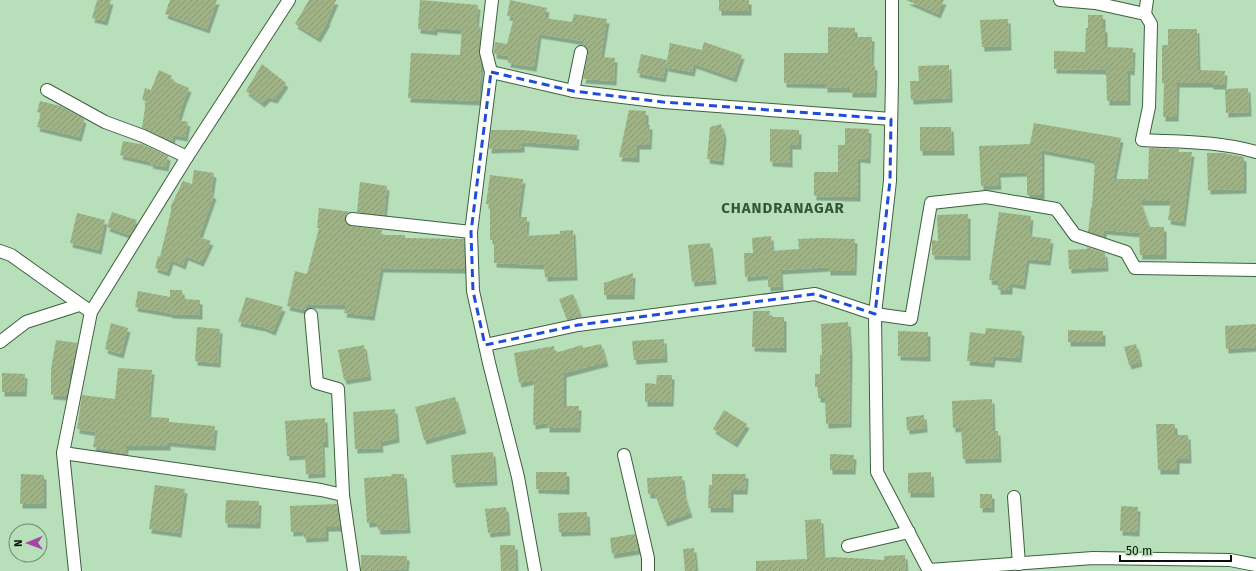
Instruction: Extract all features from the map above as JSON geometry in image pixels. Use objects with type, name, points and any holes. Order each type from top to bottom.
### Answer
[{"type":"street","points":[[75,571],[63,453],[91,312],[187,157],[289,0]]},
{"type":"street","points":[[492,0],[486,52],[491,72],[471,232],[473,291],[518,477],[535,571]]},
{"type":"street","points":[[892,0],[890,181],[875,314],[877,472],[929,570],[1092,558],[1230,560],[1256,565]]},
{"type":"street","points":[[1060,0],[1095,3],[1145,14]]},
{"type":"street","points":[[1147,0],[1145,14],[1151,24],[1151,47],[1148,107],[1142,140],[1217,144],[1240,147],[1256,152]]},
{"type":"street","points":[[573,91],[581,52]]},
{"type":"street","points":[[491,72],[573,91],[663,102],[891,119]]},
{"type":"street","points":[[47,90],[105,122],[143,136],[187,157]]},
{"type":"street","points":[[485,345],[578,325],[815,294],[875,314],[911,319],[931,203],[986,197],[1056,209],[1075,235],[1126,252],[1135,268],[1256,270]]},
{"type":"street","points":[[352,219],[471,232]]},
{"type":"street","points":[[0,251],[11,255],[79,305],[91,312]]},
{"type":"street","points":[[0,342],[26,322],[79,305]]},
{"type":"street","points":[[311,315],[317,383],[338,389],[343,495],[354,571]]},
{"type":"street","points":[[63,453],[321,490],[343,495]]},
{"type":"street","points":[[624,455],[648,558],[648,571]]},
{"type":"street","points":[[1014,497],[1019,564]]},
{"type":"street","points":[[848,546],[909,532]]},
{"type":"highlighted area","points":[[491,72],[573,91],[663,102],[891,119],[890,181],[875,314],[815,294],[578,325],[485,345],[473,291],[471,232]]},
{"type":"building","points":[[97,0],[111,0],[105,21],[92,18]]},
{"type":"building","points":[[170,0],[217,0],[207,29],[165,14]]},
{"type":"building","points":[[309,0],[336,0],[328,21],[318,38],[295,24]]},
{"type":"building","points":[[420,0],[478,5],[476,26],[481,27],[479,51],[481,63],[479,101],[408,98],[411,53],[460,55],[462,30],[435,28],[435,31],[418,29]]},
{"type":"building","points":[[510,0],[547,8],[545,18],[572,22],[574,14],[607,19],[601,57],[615,58],[614,81],[583,79],[588,49],[583,45],[583,41],[539,34],[534,67],[508,63],[509,56],[494,54],[495,42],[507,44],[514,17],[507,16]]},
{"type":"building","points":[[719,0],[749,0],[749,11],[719,11]]},
{"type":"building","points":[[906,0],[944,0],[938,14]]},
{"type":"building","points":[[1088,15],[1103,15],[1105,47],[1133,48],[1132,71],[1128,70],[1128,101],[1107,101],[1106,70],[1054,69],[1054,51],[1085,52]]},
{"type":"building","points":[[1008,19],[1009,46],[982,47],[980,20]]},
{"type":"building","points":[[828,27],[855,28],[855,37],[872,37],[871,65],[875,66],[874,93],[850,93],[850,88],[825,88],[825,84],[784,83],[784,53],[828,53]]},
{"type":"building","points":[[1168,29],[1197,29],[1198,70],[1225,71],[1224,85],[1211,85],[1211,83],[1177,83],[1176,117],[1163,117],[1164,83],[1162,83],[1162,45],[1168,45]]},
{"type":"building","points":[[704,42],[742,55],[734,78],[694,64],[692,72],[666,67],[670,43],[702,50]]},
{"type":"building","points":[[641,54],[667,60],[663,78],[637,73]]},
{"type":"building","points":[[262,64],[286,83],[275,99],[268,97],[262,103],[246,91]]},
{"type":"building","points":[[949,65],[950,98],[911,100],[910,81],[919,81],[918,66]]},
{"type":"building","points":[[159,70],[172,76],[170,80],[189,88],[178,120],[188,122],[185,137],[173,135],[172,141],[142,128],[146,101],[142,100],[145,88],[151,90]]},
{"type":"building","points":[[1248,88],[1249,112],[1226,113],[1225,89]]},
{"type":"building","points":[[40,101],[60,106],[84,119],[79,137],[37,127],[41,113],[37,112]]},
{"type":"building","points":[[629,110],[646,111],[646,125],[650,125],[649,145],[637,145],[637,158],[619,157]]},
{"type":"building","points":[[1034,123],[1121,138],[1113,179],[1148,179],[1149,148],[1179,149],[1179,152],[1192,152],[1183,222],[1168,220],[1171,201],[1140,201],[1149,227],[1164,227],[1164,255],[1140,255],[1139,233],[1104,230],[1104,237],[1088,232],[1092,207],[1095,161],[1091,159],[1042,150],[1042,195],[1027,195],[1027,172],[998,173],[999,185],[981,186],[979,146],[1030,144]]},
{"type":"building","points":[[721,124],[724,135],[721,161],[707,159],[710,127]]},
{"type":"building","points":[[920,127],[951,127],[952,151],[920,151]]},
{"type":"building","points":[[845,128],[869,129],[868,159],[858,158],[858,197],[814,196],[814,172],[838,172],[838,145],[845,145]]},
{"type":"building","points":[[770,129],[799,130],[799,145],[790,145],[790,163],[770,162]]},
{"type":"building","points":[[491,130],[522,130],[577,135],[576,146],[522,142],[522,148],[489,149]]},
{"type":"building","points":[[123,141],[140,143],[168,156],[166,167],[120,155]]},
{"type":"building","points":[[1207,153],[1223,153],[1244,157],[1244,189],[1208,190]]},
{"type":"building","points":[[194,170],[214,173],[211,193],[214,195],[199,237],[211,241],[201,262],[186,256],[183,265],[171,260],[167,272],[155,268],[158,256],[160,257],[171,206],[183,181],[192,184]]},
{"type":"building","points":[[490,175],[523,179],[518,217],[527,217],[526,236],[560,234],[560,231],[573,230],[575,276],[545,277],[544,265],[494,263],[494,240],[490,240],[490,205],[486,204]]},
{"type":"building","points":[[360,182],[387,186],[384,215],[357,212]]},
{"type":"building","points":[[319,208],[352,212],[346,214],[345,222],[347,225],[382,230],[381,235],[405,235],[405,238],[464,239],[465,269],[381,268],[372,316],[344,313],[346,305],[308,304],[305,310],[287,306],[295,271],[307,274],[319,228],[317,228]]},
{"type":"building","points":[[112,212],[137,220],[130,235],[107,227]]},
{"type":"building","points":[[999,212],[1031,216],[1029,236],[1051,239],[1048,261],[1027,259],[1023,285],[1010,283],[1010,290],[998,290],[998,281],[989,280]]},
{"type":"building","points":[[77,213],[105,220],[99,250],[70,243]]},
{"type":"building","points":[[968,214],[968,256],[932,255],[932,240],[938,241],[937,215]]},
{"type":"building","points":[[771,236],[772,251],[799,249],[798,239],[855,239],[854,271],[828,271],[828,267],[780,270],[781,286],[768,287],[768,275],[745,277],[744,253],[753,253],[752,238]]},
{"type":"building","points":[[710,243],[714,280],[692,282],[688,245]]},
{"type":"building","points":[[1087,247],[1105,253],[1106,267],[1069,269],[1068,250],[1087,249]]},
{"type":"building","points":[[633,273],[632,295],[604,295],[604,283]]},
{"type":"building","points":[[170,290],[182,290],[183,299],[200,300],[200,315],[170,314],[135,307],[138,291],[170,297]]},
{"type":"building","points":[[573,294],[581,317],[567,320],[559,299]]},
{"type":"building","points":[[246,297],[283,307],[273,331],[263,327],[238,322]]},
{"type":"building","points":[[753,311],[770,311],[769,317],[784,317],[784,348],[752,347]]},
{"type":"building","points":[[848,322],[850,352],[849,423],[826,424],[825,398],[818,398],[818,387],[815,387],[815,374],[820,374],[820,355],[822,355],[821,324]]},
{"type":"building","points":[[111,323],[128,328],[121,354],[105,349]]},
{"type":"building","points":[[1256,324],[1256,347],[1226,349],[1225,326]]},
{"type":"building","points":[[197,327],[220,329],[218,363],[195,361]]},
{"type":"building","points":[[986,328],[1022,331],[1019,358],[993,356],[992,363],[967,361],[970,332],[985,334]]},
{"type":"building","points":[[1068,330],[1103,331],[1103,342],[1068,342]]},
{"type":"building","points":[[898,331],[928,332],[928,357],[898,356]]},
{"type":"building","points":[[664,339],[665,358],[634,360],[632,341]]},
{"type":"building","points":[[56,340],[77,343],[72,367],[70,367],[70,379],[67,396],[51,395],[51,369]]},
{"type":"building","points":[[601,344],[606,362],[564,373],[564,406],[579,406],[578,428],[547,428],[547,423],[533,425],[534,380],[519,383],[514,353],[554,346],[555,353],[582,345],[583,348]]},
{"type":"building","points":[[1136,344],[1140,362],[1129,365],[1124,347]]},
{"type":"building","points":[[364,345],[369,376],[344,380],[338,350]]},
{"type":"building","points":[[118,368],[152,370],[148,417],[169,418],[169,422],[215,426],[213,446],[168,442],[168,446],[126,446],[125,454],[93,447],[96,432],[77,429],[82,395],[115,399]]},
{"type":"building","points":[[2,373],[25,374],[24,392],[2,392]]},
{"type":"building","points":[[657,375],[672,375],[671,402],[645,402],[645,383],[656,384]]},
{"type":"building","points":[[455,397],[464,429],[424,440],[415,407]]},
{"type":"building","points":[[992,399],[993,431],[998,431],[999,458],[963,459],[961,427],[953,428],[952,401]]},
{"type":"building","points":[[395,409],[397,438],[380,442],[381,448],[355,449],[353,412]]},
{"type":"building","points":[[724,410],[747,424],[735,443],[713,429]]},
{"type":"building","points":[[924,415],[925,428],[907,430],[906,417]]},
{"type":"building","points":[[325,418],[326,443],[322,443],[323,473],[306,474],[305,455],[287,456],[285,421]]},
{"type":"building","points":[[1156,424],[1175,424],[1175,435],[1188,435],[1189,459],[1177,459],[1177,470],[1158,470]]},
{"type":"building","points":[[493,452],[495,481],[453,483],[451,455]]},
{"type":"building","points":[[830,454],[854,455],[853,470],[830,470]]},
{"type":"building","points":[[536,472],[567,472],[567,490],[536,489]]},
{"type":"building","points":[[931,472],[932,493],[908,493],[908,473]]},
{"type":"building","points":[[21,474],[44,475],[44,504],[20,504]]},
{"type":"building","points":[[391,474],[404,474],[408,529],[378,530],[377,522],[367,523],[364,478],[392,476]]},
{"type":"building","points":[[712,474],[746,474],[745,490],[731,490],[731,508],[708,508],[709,485],[712,485]]},
{"type":"building","points":[[682,476],[684,494],[690,513],[665,522],[655,494],[648,494],[647,478]]},
{"type":"building","points":[[155,485],[185,489],[179,533],[149,529]]},
{"type":"building","points":[[980,494],[992,494],[992,508],[980,508]]},
{"type":"building","points":[[226,500],[259,501],[258,524],[225,523]]},
{"type":"building","points":[[337,504],[340,527],[326,527],[326,537],[304,538],[303,531],[291,532],[290,506]]},
{"type":"building","points":[[1121,506],[1138,507],[1137,532],[1120,531]]},
{"type":"building","points":[[506,507],[508,531],[488,533],[485,509]]},
{"type":"building","points":[[587,512],[588,531],[559,532],[558,513]]},
{"type":"building","points":[[821,519],[823,558],[834,557],[884,560],[884,556],[905,555],[906,571],[756,571],[756,561],[807,559],[805,520]]},
{"type":"building","points":[[635,534],[638,550],[612,554],[610,538]]},
{"type":"building","points":[[500,545],[515,545],[516,570],[501,571]]},
{"type":"building","points":[[694,548],[696,571],[685,571],[683,549]]},
{"type":"building","points":[[361,555],[407,556],[406,570],[381,569],[381,571],[361,571]]},
{"type":"district","name":"CHANDRANAGAR","points":[[783,208]]}]
